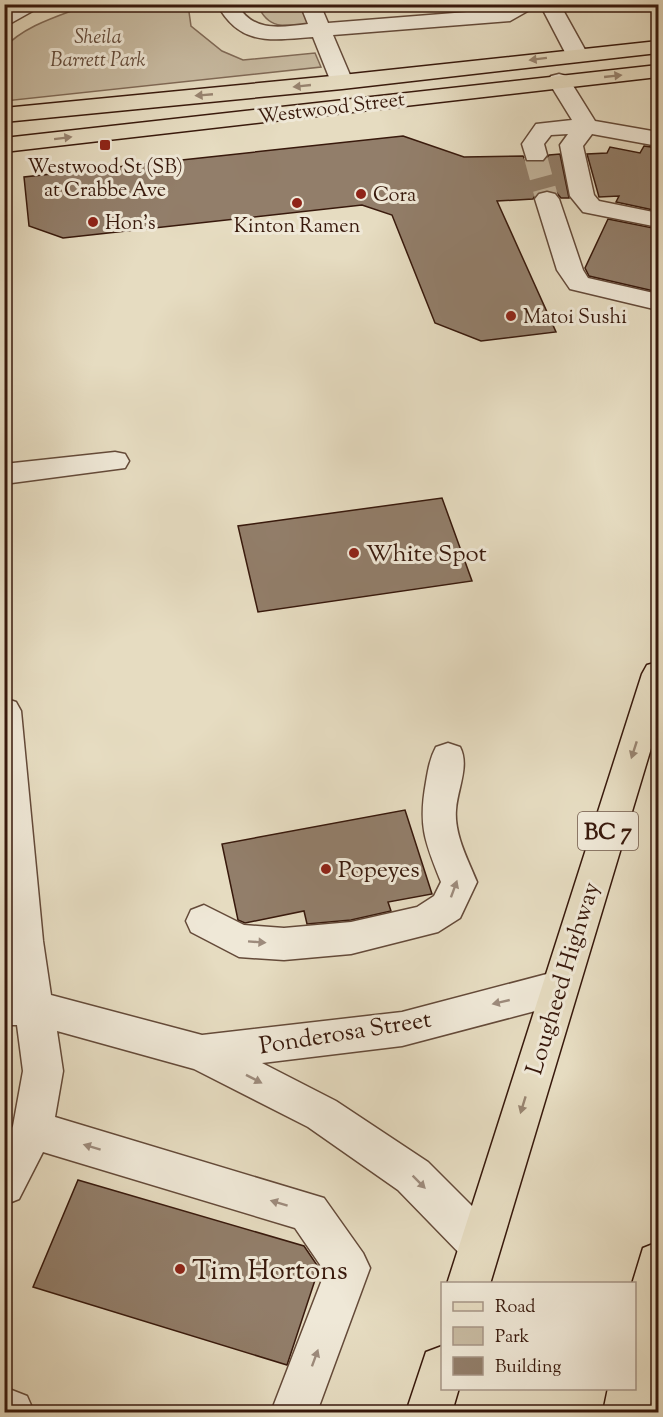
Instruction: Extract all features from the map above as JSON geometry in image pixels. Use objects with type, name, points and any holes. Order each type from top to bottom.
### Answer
[{"type":"main road","name":"Westwood Street","points":[[4,115],[342,82],[658,47]]},
{"type":"main road","name":"Westwood Street","points":[[4,145],[658,71]]},
{"type":"main road","name":"Lougheed Highway","points":[[469,1282],[558,988],[658,674]]},
{"type":"main road","points":[[636,1364],[658,1263]]},
{"type":"main road","points":[[429,1413],[441,1371]]},
{"type":"main road","points":[[626,1413],[631,1390]]},
{"type":"street","points":[[4,21],[35,4]]},
{"type":"street","points":[[227,4],[234,17],[247,28],[265,34],[510,15],[530,4]]},
{"type":"street","points":[[310,4],[342,82]]},
{"type":"street","points":[[555,4],[553,10],[577,55]]},
{"type":"street","points":[[559,81],[587,126]]},
{"type":"street","points":[[587,126],[571,145],[582,196],[591,207],[658,220]]},
{"type":"street","points":[[535,155],[533,144],[544,129],[587,126],[658,140]]},
{"type":"street","points":[[547,199],[570,270],[579,284],[658,302]]},
{"type":"street","points":[[4,474],[115,461]]},
{"type":"street","points":[[4,711],[18,1007],[43,1071],[33,1130],[4,1185]]},
{"type":"street","points":[[204,921],[239,941],[284,944],[351,938],[395,926],[425,921],[447,907],[459,882],[444,844],[438,812],[448,756]]},
{"type":"street","name":"Ponderosa Street","points":[[202,1053],[402,1029],[558,988]]},
{"type":"street","name":"Ponderosa Street","points":[[18,1007],[202,1053],[322,1114],[412,1176],[480,1244]]},
{"type":"street","points":[[33,1130],[309,1212],[348,1268],[294,1413]]},
{"type":"street","points":[[4,1410],[11,1413]]},
{"type":"green space","name":"Sheila Barrett Park","points":[[87,5],[188,5],[191,26],[222,51],[243,60],[315,53],[321,67],[5,101],[4,48],[32,27]]},
{"type":"green space","points":[[258,5],[300,5],[308,24],[278,25],[266,19]]},
{"type":"building","points":[[403,136],[464,157],[523,156],[526,162],[543,162],[549,155],[560,154],[569,198],[561,198],[556,192],[546,190],[537,193],[533,199],[497,201],[556,332],[481,341],[435,323],[392,215],[362,205],[63,238],[29,226],[24,177]]},
{"type":"building","points":[[644,146],[658,148],[658,211],[616,202],[619,196],[599,197],[587,154],[607,153],[610,147],[640,153]]},
{"type":"building","points":[[608,219],[658,229],[658,292],[589,276],[585,268]]},
{"type":"building","name":"White Spot","points":[[442,498],[472,581],[258,612],[238,526]]},
{"type":"building","name":"Popeyes","points":[[405,810],[432,894],[388,902],[391,911],[351,920],[307,924],[304,911],[245,923],[238,920],[222,844]]},
{"type":"building","name":"Tim Hortons","points":[[78,1180],[304,1246],[319,1268],[287,1365],[33,1287]]},
{"type":"tunnel","points":[[535,155],[547,199]]},
{"type":"place","name":"Westwood St (SB) at Crabbe Ave","points":[[105,145]]},
{"type":"place","name":"Cora","points":[[361,194]]},
{"type":"place","name":"Kinton Ramen","points":[[297,203]]},
{"type":"place","name":"Hon's","points":[[93,222]]},
{"type":"place","name":"Matoi Sushi","points":[[511,316]]},
{"type":"place","name":"White Spot","points":[[354,553]]},
{"type":"place","name":"Popeyes","points":[[326,869]]},
{"type":"place","name":"Tim Hortons","points":[[180,1269]]}]
